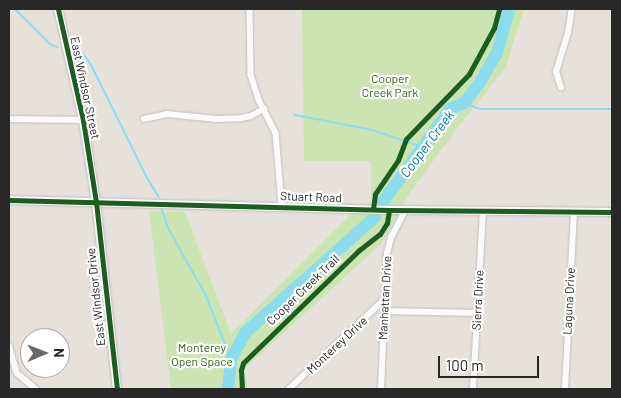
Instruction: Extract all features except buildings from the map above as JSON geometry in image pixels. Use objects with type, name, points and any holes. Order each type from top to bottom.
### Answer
[{"type":"street","name":"East Windsor Street","points":[[58,9],[83,120],[96,202]]},
{"type":"street","points":[[250,9],[251,75],[264,109],[276,133],[282,206]]},
{"type":"street","points":[[561,88],[556,72],[568,33],[572,9]]},
{"type":"street","points":[[144,119],[167,114],[217,119],[241,118],[251,116],[264,109]]},
{"type":"street","points":[[9,119],[83,120]]},
{"type":"street","name":"Stuart Road","points":[[9,200],[406,210],[612,212]]},
{"type":"street","name":"East Windsor Drive","points":[[96,202],[117,389]]},
{"type":"street","name":"Manhattan Drive","points":[[381,389],[387,253],[391,238],[406,210]]},
{"type":"street","name":"Sierra Drive","points":[[473,389],[483,210]]},
{"type":"street","name":"Laguna Drive","points":[[565,389],[574,212]]},
{"type":"street","name":"Monterey Drive","points":[[289,389],[385,299]]},
{"type":"street","points":[[385,311],[476,313]]},
{"type":"street","points":[[9,345],[17,373],[36,389]]},
{"type":"green space","name":"Cooper Creek Park","points":[[302,9],[524,9],[505,69],[462,122],[406,198],[382,243],[244,369],[248,389],[171,389],[149,211],[185,212],[231,334],[352,213],[371,202],[371,161],[304,161]]},
{"type":"waterway","points":[[15,9],[50,44],[57,47]]},
{"type":"waterway","name":"Cooper Creek","points":[[383,202],[450,109],[464,103],[479,84],[497,53],[509,9]]},
{"type":"waterway","points":[[76,52],[84,55],[91,65],[147,178],[159,197]]},
{"type":"waterway","points":[[464,103],[480,109],[612,109]]},
{"type":"waterway","points":[[295,115],[373,130],[402,140]]},
{"type":"waterway","points":[[408,142],[422,147]]},
{"type":"waterway","points":[[162,210],[168,228],[206,296],[231,359]]},
{"type":"waterway","name":"Cooper Creek","points":[[228,389],[231,359],[246,332],[375,217]]},
{"type":"cycle path","points":[[58,9],[83,120],[96,202],[117,389]]},
{"type":"cycle path","points":[[373,209],[375,194],[398,160],[406,139],[469,74],[494,28],[499,9]]},
{"type":"cycle path","points":[[9,200],[389,210],[612,212]]},
{"type":"cycle path","name":"Cooper Creek Trail","points":[[242,389],[241,370],[243,363],[358,251],[380,234],[387,223],[389,210]]},
{"type":"park label","name":"Monterey Open Space","points":[[202,355]]}]
